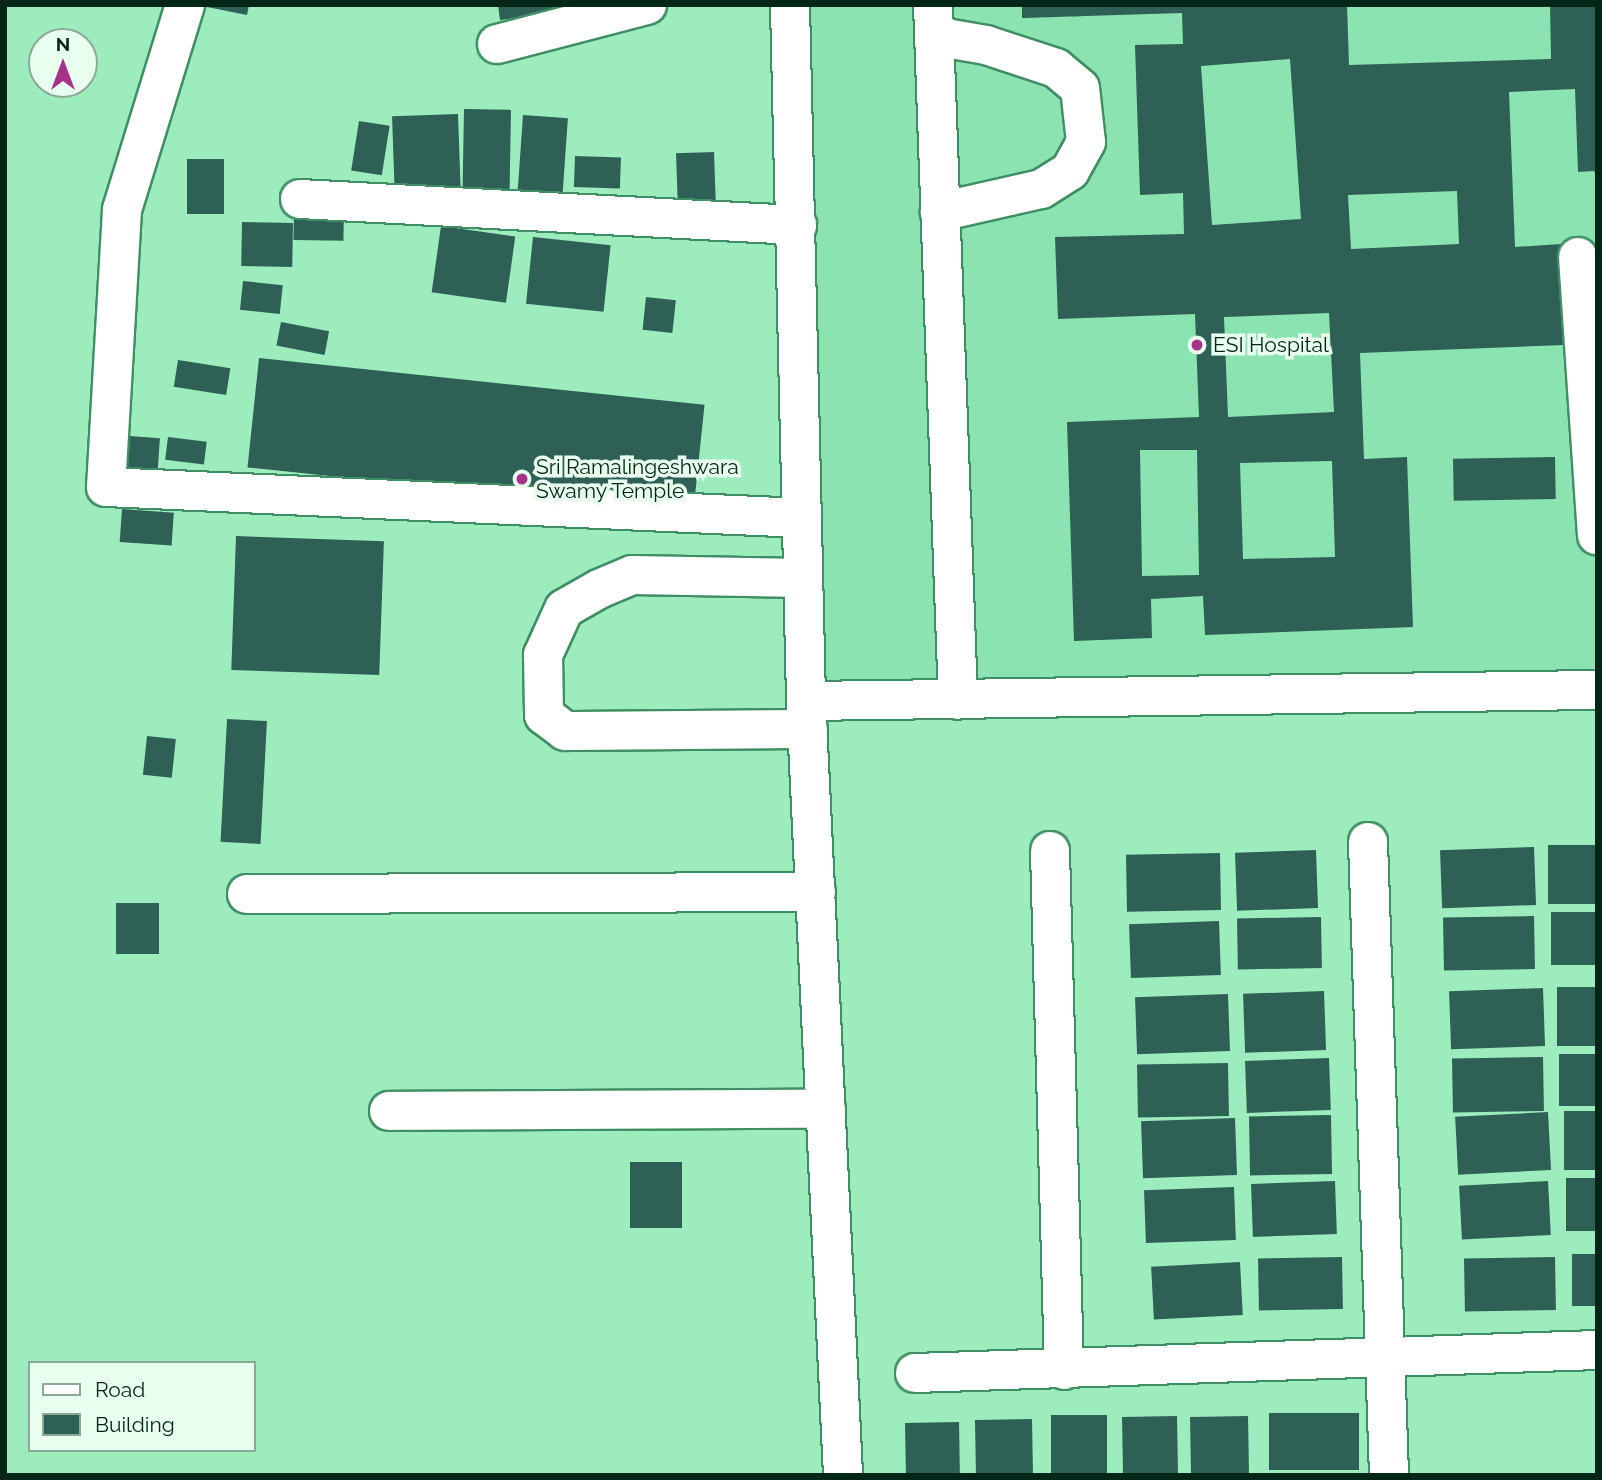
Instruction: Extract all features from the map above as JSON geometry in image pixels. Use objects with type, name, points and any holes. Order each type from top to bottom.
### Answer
[{"type":"street","points":[[185,5],[121,210],[106,487],[802,518]]},
{"type":"street","points":[[497,44],[647,5]]},
{"type":"street","points":[[790,5],[807,715],[844,1475]]},
{"type":"street","points":[[940,212],[1041,189],[1070,171],[1086,142],[1080,88],[1056,68],[986,45],[933,21],[940,212],[958,700]]},
{"type":"street","points":[[300,200],[797,225]]},
{"type":"street","points":[[1578,257],[1597,535]]},
{"type":"street","points":[[803,578],[632,575],[599,589],[564,609],[543,655],[544,715],[565,731],[807,715],[958,700],[1597,690]]},
{"type":"street","points":[[1368,842],[1389,1475]]},
{"type":"street","points":[[1050,850],[1064,1370]]},
{"type":"street","points":[[247,894],[816,892]]},
{"type":"street","points":[[389,1111],[826,1109]]},
{"type":"street","points":[[915,1373],[1597,1350]]},
{"type":"shaded area","name":"ESI Hospital","points":[[795,5],[1597,5],[1597,705],[795,705]]},
{"type":"building","points":[[197,5],[249,5],[247,15]]},
{"type":"building","points":[[498,5],[597,5],[597,7],[500,20]]},
{"type":"building","points":[[1022,5],[1347,5],[1349,65],[1551,59],[1550,5],[1597,5],[1597,177],[1594,171],[1578,172],[1575,89],[1509,92],[1515,247],[1561,244],[1564,345],[1360,353],[1364,459],[1407,457],[1413,627],[1205,635],[1203,596],[1151,599],[1152,638],[1074,641],[1067,422],[1199,417],[1195,314],[1058,319],[1055,237],[1184,234],[1183,193],[1140,195],[1135,45],[1183,44],[1182,13],[1022,18]],"holes":[[[1290,59],[1301,219],[1212,225],[1201,66]],[[1457,191],[1459,244],[1351,249],[1348,195]],[[1329,313],[1334,412],[1228,417],[1224,317]],[[1140,450],[1197,450],[1199,575],[1142,576]],[[1332,461],[1335,557],[1243,559],[1240,463]]]},
{"type":"building","points":[[464,109],[511,110],[510,192],[463,191]]},
{"type":"building","points":[[458,114],[461,187],[395,189],[392,116]]},
{"type":"building","points":[[523,115],[568,118],[562,196],[518,193]]},
{"type":"building","points":[[359,121],[390,126],[382,175],[351,170]]},
{"type":"building","points":[[714,152],[716,215],[678,216],[676,153]]},
{"type":"building","points":[[575,156],[621,158],[620,189],[574,187]]},
{"type":"building","points":[[187,159],[224,159],[224,214],[187,214]]},
{"type":"building","points":[[294,208],[344,209],[343,241],[293,240]]},
{"type":"building","points":[[242,222],[293,223],[292,267],[241,266]]},
{"type":"building","points":[[441,226],[515,236],[506,303],[432,292]]},
{"type":"building","points":[[533,237],[611,245],[604,312],[526,304]]},
{"type":"building","points":[[243,281],[283,285],[280,314],[240,310]]},
{"type":"building","points":[[646,297],[676,300],[672,333],[643,330]]},
{"type":"building","points":[[281,322],[329,331],[325,355],[276,346]]},
{"type":"building","points":[[259,358],[705,405],[693,514],[248,467]]},
{"type":"building","points":[[178,360],[230,368],[226,395],[174,387]]},
{"type":"building","points":[[129,436],[160,438],[158,469],[127,467]]},
{"type":"building","points":[[168,437],[207,442],[204,465],[165,460]]},
{"type":"building","points":[[1555,457],[1556,499],[1454,501],[1453,459]]},
{"type":"building","points":[[122,509],[174,513],[172,546],[120,542]]},
{"type":"building","points":[[236,536],[384,541],[379,675],[231,670]]},
{"type":"building","points":[[227,719],[267,721],[261,844],[221,842]]},
{"type":"building","points":[[147,736],[176,739],[172,778],[143,775]]},
{"type":"building","points":[[1548,845],[1597,845],[1597,904],[1548,904]]},
{"type":"building","points":[[1534,847],[1536,905],[1442,908],[1440,850]]},
{"type":"building","points":[[1316,850],[1318,908],[1237,911],[1235,853]]},
{"type":"building","points":[[1220,853],[1221,910],[1127,912],[1126,855]]},
{"type":"building","points":[[116,903],[159,903],[159,954],[116,954]]},
{"type":"building","points":[[1551,912],[1597,912],[1597,965],[1551,965]]},
{"type":"building","points":[[1534,916],[1535,969],[1444,971],[1443,918]]},
{"type":"building","points":[[1321,917],[1322,968],[1238,969],[1237,918]]},
{"type":"building","points":[[1219,921],[1221,975],[1131,978],[1129,924]]},
{"type":"building","points":[[1557,987],[1597,987],[1597,1046],[1557,1046]]},
{"type":"building","points":[[1543,988],[1545,1046],[1451,1049],[1449,991]]},
{"type":"building","points":[[1324,991],[1326,1050],[1245,1053],[1243,994]]},
{"type":"building","points":[[1228,994],[1230,1051],[1137,1054],[1135,997]]},
{"type":"building","points":[[1559,1054],[1597,1054],[1597,1106],[1559,1106]]},
{"type":"building","points":[[1543,1057],[1544,1111],[1453,1113],[1452,1059]]},
{"type":"building","points":[[1329,1058],[1331,1110],[1247,1113],[1245,1061]]},
{"type":"building","points":[[1228,1063],[1229,1116],[1138,1118],[1137,1065]]},
{"type":"building","points":[[1564,1111],[1597,1111],[1597,1170],[1564,1170]]},
{"type":"building","points":[[1548,1112],[1551,1170],[1458,1175],[1455,1117]]},
{"type":"building","points":[[1331,1115],[1332,1174],[1250,1175],[1249,1116]]},
{"type":"building","points":[[1235,1118],[1237,1175],[1143,1178],[1141,1121]]},
{"type":"building","points":[[630,1162],[682,1162],[682,1228],[630,1228]]},
{"type":"building","points":[[1566,1178],[1597,1178],[1597,1231],[1566,1231]]},
{"type":"building","points":[[1335,1181],[1337,1234],[1253,1237],[1251,1184]]},
{"type":"building","points":[[1548,1181],[1551,1235],[1462,1240],[1459,1186]]},
{"type":"building","points":[[1234,1187],[1236,1240],[1146,1243],[1144,1190]]},
{"type":"building","points":[[1572,1254],[1597,1254],[1597,1306],[1572,1306]]},
{"type":"building","points":[[1342,1257],[1343,1309],[1259,1310],[1258,1258]]},
{"type":"building","points":[[1555,1257],[1556,1310],[1465,1312],[1464,1259]]},
{"type":"building","points":[[1240,1262],[1243,1315],[1154,1320],[1151,1267]]},
{"type":"building","points":[[1269,1413],[1359,1413],[1359,1470],[1269,1470]]},
{"type":"building","points":[[1051,1415],[1107,1415],[1107,1475],[1051,1475]]},
{"type":"building","points":[[1177,1416],[1178,1475],[1123,1475],[1122,1417]]},
{"type":"building","points":[[1248,1416],[1249,1475],[1191,1475],[1190,1417]]},
{"type":"building","points":[[1032,1419],[1033,1475],[976,1475],[975,1420]]},
{"type":"building","points":[[959,1422],[960,1475],[906,1475],[905,1423]]},
{"type":"place","name":"ESI Hospital","points":[[1197,345]]},
{"type":"place","name":"Sri Ramalingeshwara Swamy Temple","points":[[522,479]]}]
